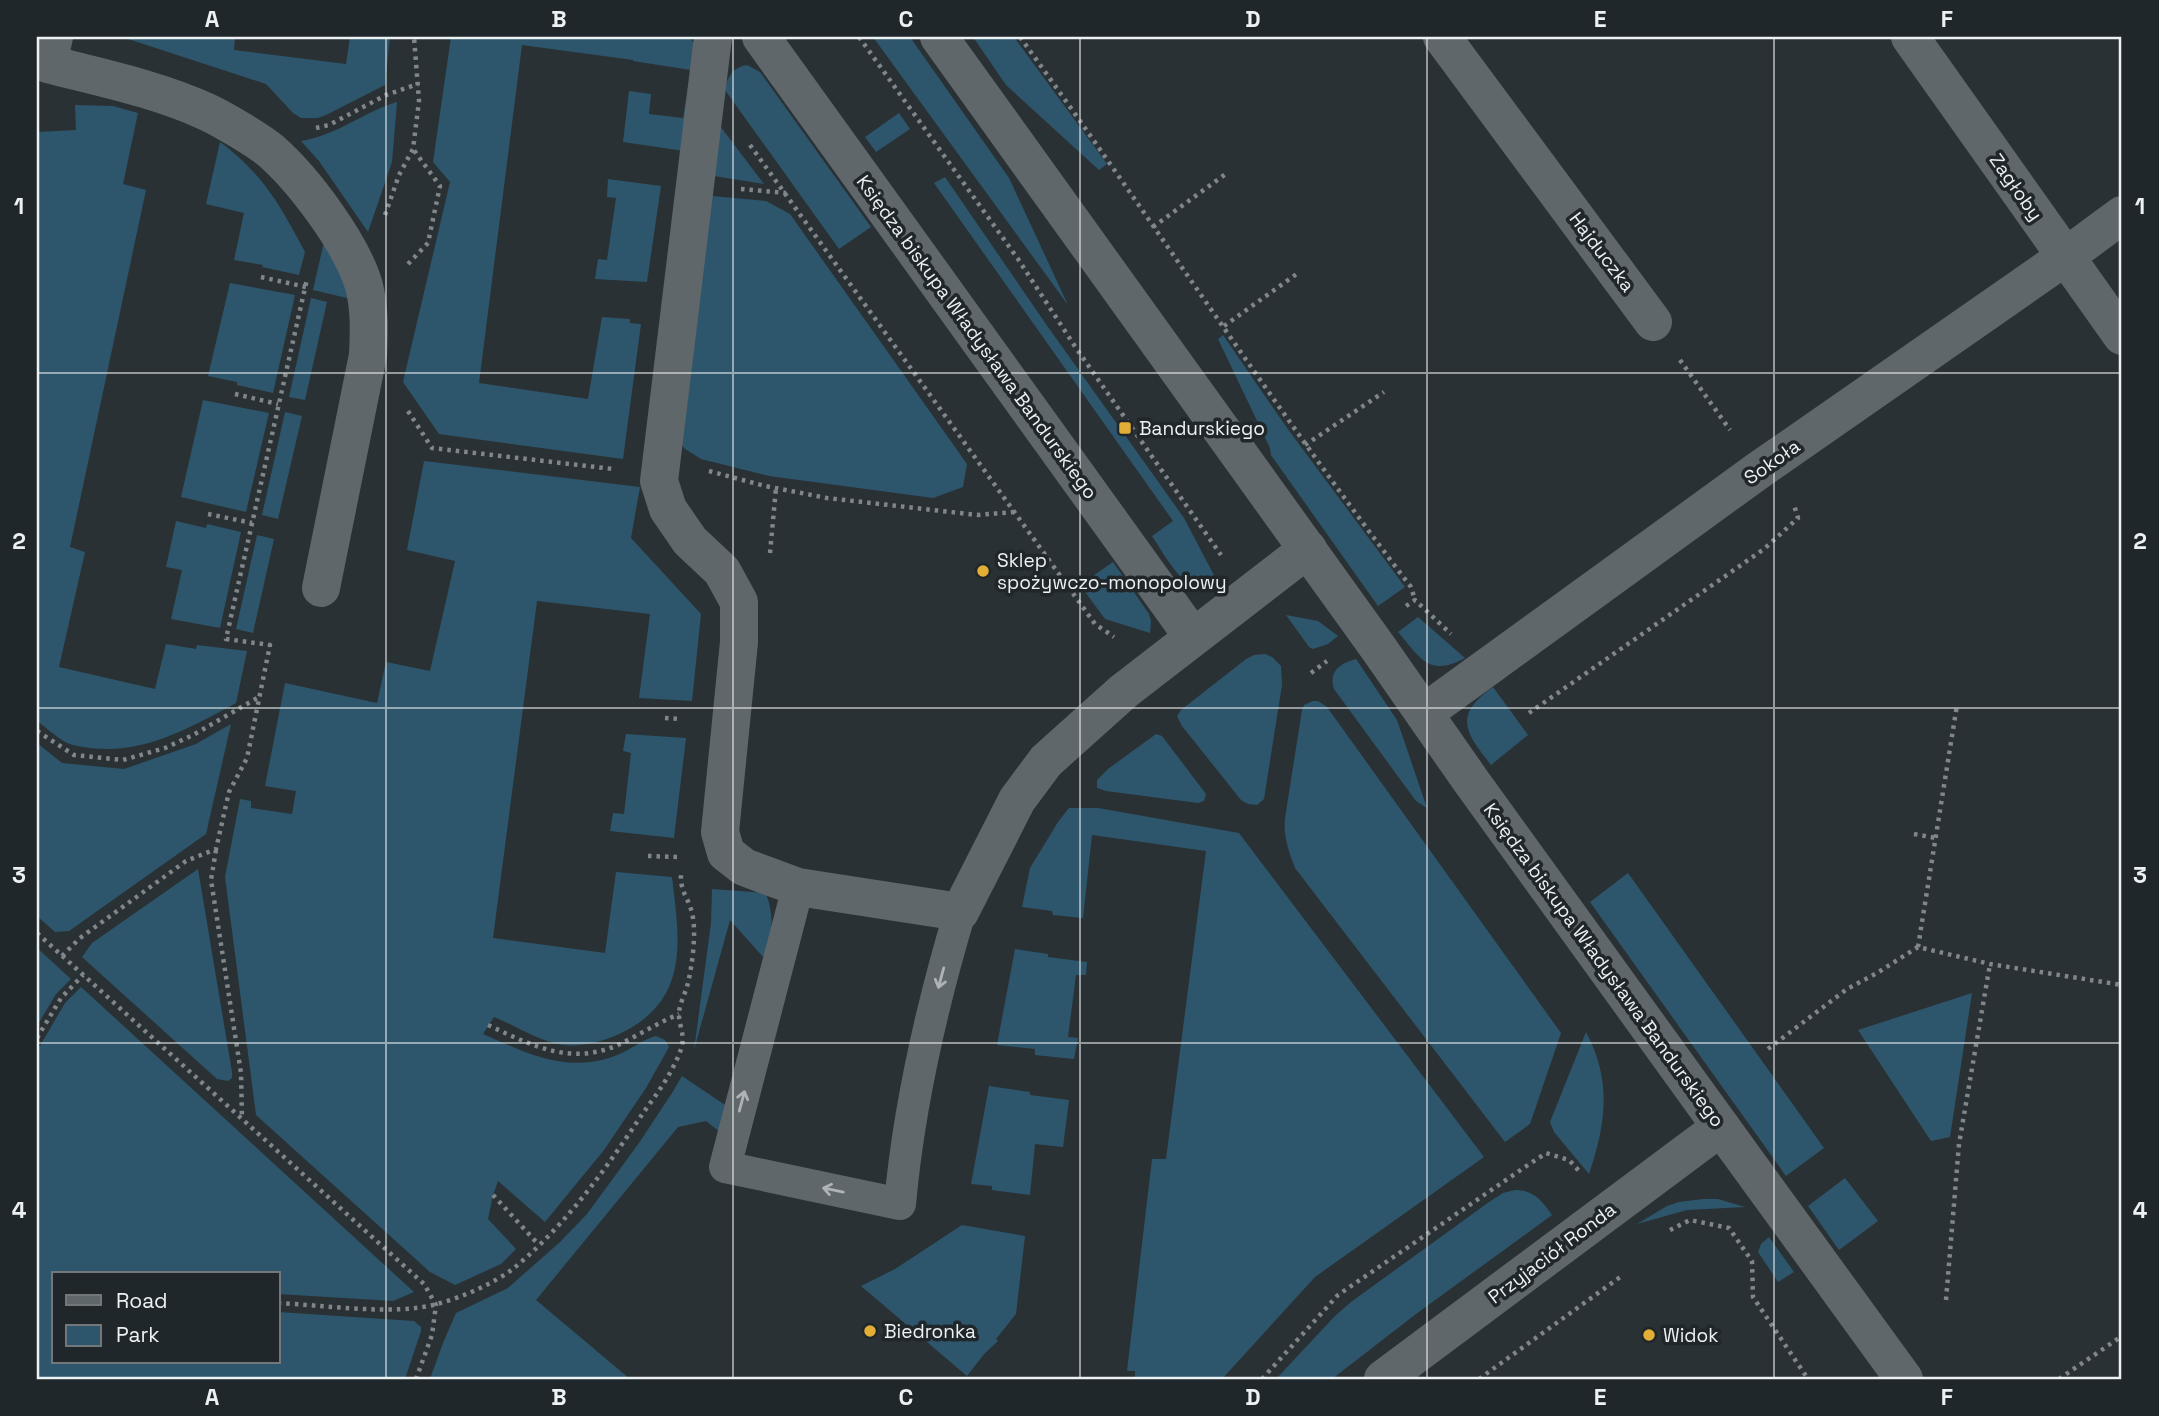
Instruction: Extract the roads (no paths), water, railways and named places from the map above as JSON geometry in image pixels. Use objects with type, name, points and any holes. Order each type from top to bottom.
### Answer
[{"type":"street","points":[[713,37],[659,481],[668,509],[690,541],[722,571],[740,602],[739,642],[720,832],[726,853],[744,867],[798,887],[960,912],[1017,800],[1046,761],[1124,691],[1308,549]]},
{"type":"street","name":"Księdza biskupa Władysława Bandurskiego","points":[[761,37],[1192,637]]},
{"type":"street","name":"Księdza biskupa Władysława Bandurskiego","points":[[939,37],[1308,549],[1471,781],[1904,1379]]},
{"type":"street","name":"Hajduczka","points":[[1441,37],[1653,322]]},
{"type":"street","name":"Zagłoby","points":[[1910,37],[2122,336]]},
{"type":"street","points":[[46,55],[208,112],[270,150],[314,197],[346,247],[363,285],[370,318],[368,355],[321,588]]},
{"type":"street","name":"Sokoła","points":[[1424,713],[1759,470],[2122,215]]},
{"type":"street","name":"Przyjaciół Ronda","points":[[1383,1379],[1721,1127]]},
{"type":"lane","points":[[798,887],[725,1167],[900,1204],[921,1056],[960,912]]},
{"type":"place","name":"Bandurskiego","points":[[1125,428]]},
{"type":"place","name":"Sklep spożywczo-monopolowy","points":[[983,571]]},
{"type":"place","name":"Biedronka","points":[[870,1331]]},
{"type":"place","name":"Widok","points":[[1649,1335]]}]
